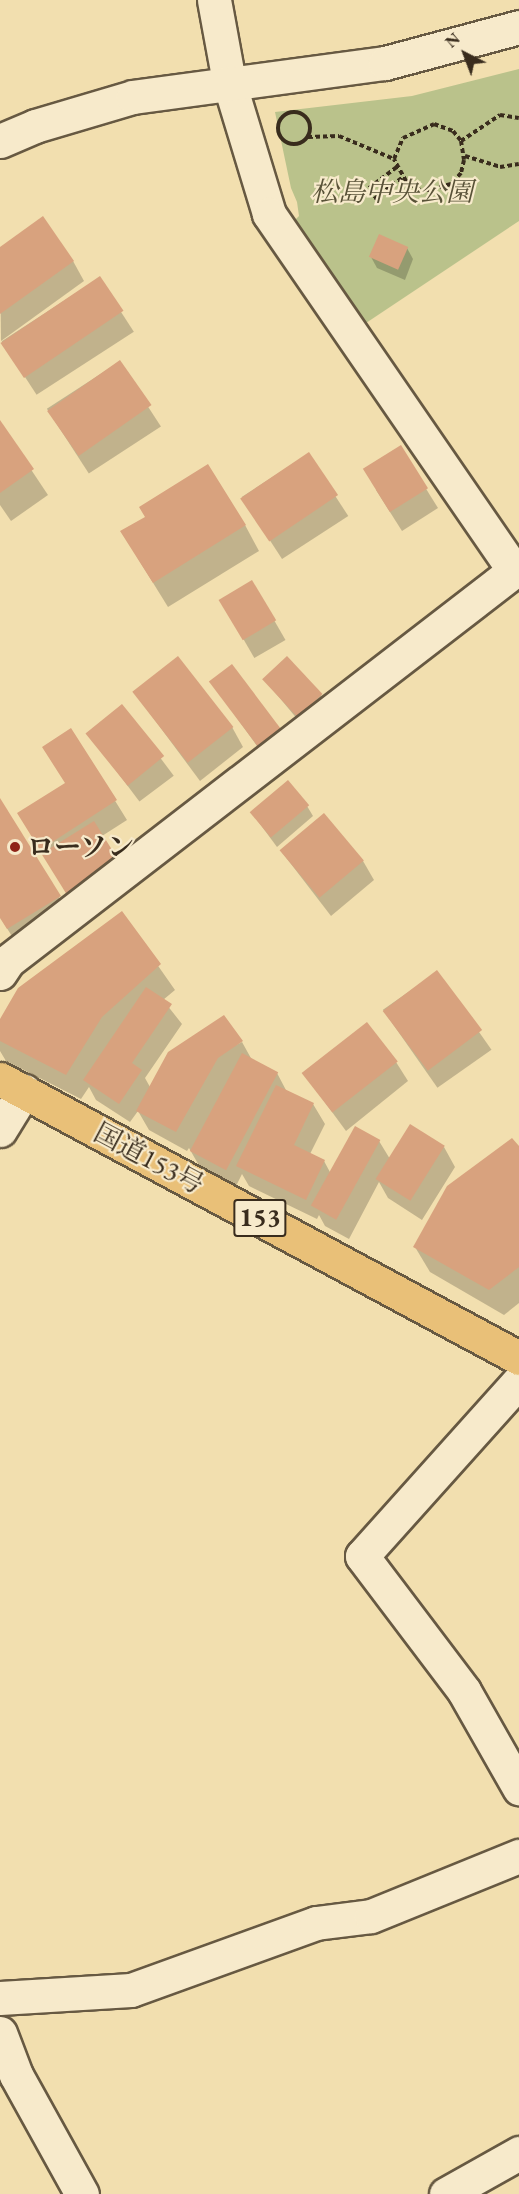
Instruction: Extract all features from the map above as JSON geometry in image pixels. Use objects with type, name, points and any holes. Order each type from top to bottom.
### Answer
[{"type":"highway","name":"国道153号","points":[[12,1085],[517,1360]]},
{"type":"street","points":[[0,973],[8,961],[516,569],[269,214],[229,82],[214,0]]},
{"type":"street","points":[[0,141],[93,107],[229,82],[386,63],[519,27]]},
{"type":"street","points":[[0,1130],[12,1085]]},
{"type":"street","points":[[517,1360],[362,1556],[464,1691],[519,1788]]},
{"type":"street","points":[[0,1998],[131,1990],[316,1923],[371,1916],[519,1856]]},
{"type":"street","points":[[0,2033],[16,2075],[82,2194]]},
{"type":"street","points":[[446,2194],[519,2153]]},
{"type":"path","points":[[308,137],[310,127],[302,114],[287,114],[279,121],[278,132],[289,144],[308,137],[339,136],[394,159]]},
{"type":"path","points":[[461,141],[500,115],[519,118]]},
{"type":"path","points":[[426,126],[447,128],[461,141],[464,156],[461,173],[451,184],[438,189],[420,190],[402,178],[394,159],[403,138],[426,126]]},
{"type":"path","points":[[464,156],[500,167],[519,164]]},
{"type":"path","points":[[369,188],[397,167]]},
{"type":"path","points":[[374,199],[402,178]]},
{"type":"green space","name":"松島中央公園","points":[[519,69],[519,221],[360,327],[291,224],[299,216],[297,202],[291,188],[275,112],[412,96]]},
{"type":"building","points":[[43,216],[74,261],[0,314],[0,247]]},
{"type":"building","points":[[379,234],[408,247],[398,270],[369,257]]},
{"type":"building","points":[[100,276],[123,311],[24,378],[1,343]]},
{"type":"building","points":[[120,360],[152,405],[79,456],[47,411]]},
{"type":"building","points":[[0,420],[34,469],[0,493]]},
{"type":"building","points":[[401,445],[428,488],[390,512],[363,469]]},
{"type":"building","points":[[309,452],[338,495],[269,542],[240,498]]},
{"type":"building","points":[[208,464],[246,525],[153,583],[120,531],[145,517],[139,507]]},
{"type":"building","points":[[252,580],[276,620],[243,640],[219,600]]},
{"type":"building","points":[[178,656],[233,727],[188,763],[132,692]]},
{"type":"building","points":[[287,656],[322,694],[298,717],[262,679]]},
{"type":"building","points":[[232,664],[281,729],[258,746],[209,681]]},
{"type":"building","points":[[122,704],[164,756],[128,786],[85,734]]},
{"type":"building","points":[[71,728],[117,800],[40,850],[17,813],[65,783],[42,747]]},
{"type":"building","points":[[288,780],[309,805],[271,837],[250,812]]},
{"type":"building","name":"ローソン","points":[[0,798],[61,896],[7,929],[0,918]]},
{"type":"building","points":[[324,813],[364,860],[319,898],[280,850]]},
{"type":"building","points":[[94,821],[120,863],[67,895],[41,854]]},
{"type":"building","points":[[122,911],[161,964],[102,1017],[66,1075],[0,1041],[0,1019],[18,988]]},
{"type":"building","points":[[437,970],[482,1030],[428,1071],[383,1011]]},
{"type":"building","points":[[146,987],[172,1004],[132,1063],[142,1070],[119,1104],[83,1080]]},
{"type":"building","points":[[224,1015],[243,1041],[218,1058],[176,1132],[136,1111],[168,1052]]},
{"type":"building","points":[[367,1022],[398,1061],[332,1113],[302,1073]]},
{"type":"building","points":[[242,1053],[278,1072],[226,1170],[190,1151]]},
{"type":"building","points":[[276,1085],[314,1103],[294,1145],[325,1160],[306,1200],[236,1166]]},
{"type":"building","points":[[410,1124],[445,1146],[410,1201],[376,1179]]},
{"type":"building","points":[[355,1126],[380,1140],[336,1220],[311,1206]]},
{"type":"building","points":[[512,1138],[519,1146],[519,1267],[489,1290],[413,1247],[447,1186]]},
{"type":"place","name":"ローソン","points":[[15,847]]}]
